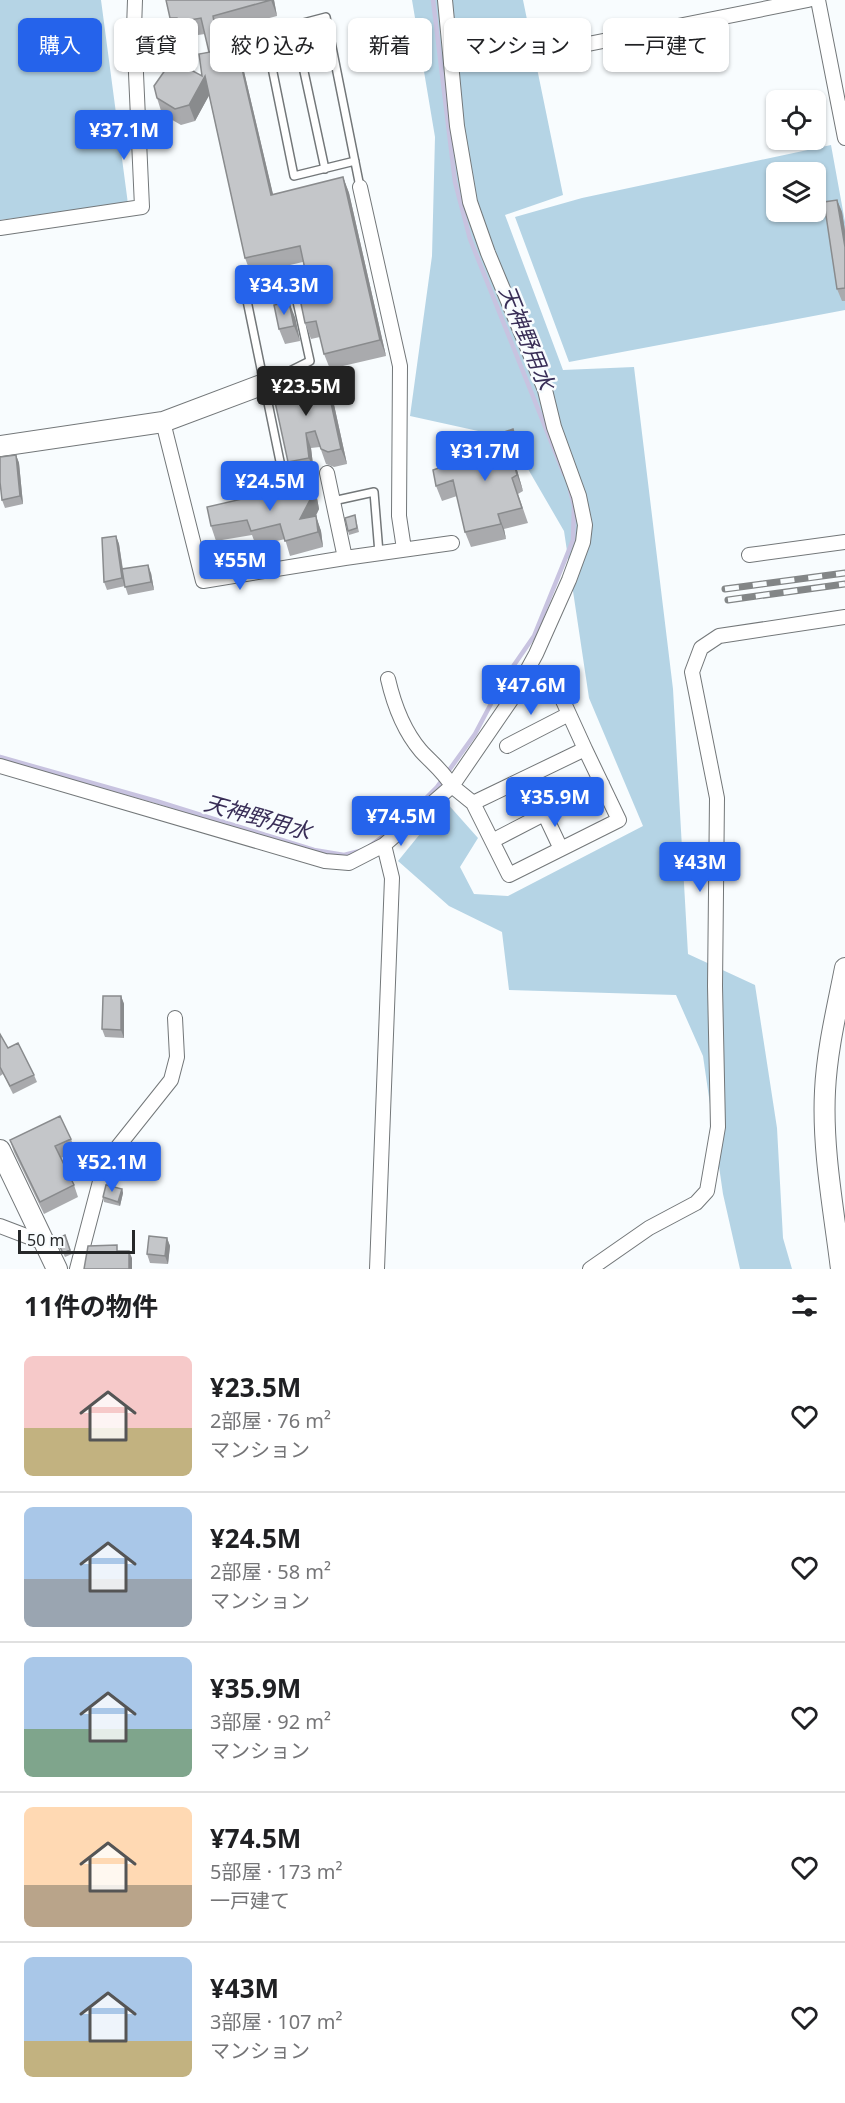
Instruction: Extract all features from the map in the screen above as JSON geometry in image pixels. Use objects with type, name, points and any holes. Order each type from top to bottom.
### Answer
[{"type":"main road","points":[[0,446],[163,422],[264,384]]},
{"type":"main road","points":[[841,1269],[829,1171],[825,1104],[838,1042],[845,968]]},
{"type":"main road","points":[[0,1150],[42,1242],[57,1269]]},
{"type":"street","points":[[0,228],[142,207],[134,39],[135,0]]},
{"type":"street","points":[[0,766],[325,861],[349,863],[384,845],[452,786],[511,700],[536,654],[569,580],[583,542],[585,525],[579,496],[554,428],[545,390],[488,254],[470,202],[457,126],[445,0]]},
{"type":"street","points":[[591,43],[808,0]]},
{"type":"street","points":[[818,0],[845,138]]},
{"type":"street","points":[[360,187],[400,366],[399,516],[404,549]]},
{"type":"street","points":[[163,422],[203,581],[452,543]]},
{"type":"street","points":[[327,472],[345,558]]},
{"type":"street","points":[[748,555],[845,542]]},
{"type":"street","points":[[590,1269],[649,1228],[696,1203],[707,1191],[718,1127],[715,986],[717,798],[692,672],[702,648],[719,636],[845,617]]},
{"type":"street","points":[[388,679],[394,704],[404,725],[422,751],[442,769],[452,786],[473,803],[509,875],[619,820],[560,692]]},
{"type":"street","points":[[507,746],[569,714]]},
{"type":"street","points":[[473,803],[585,749]]},
{"type":"street","points":[[527,777],[561,849]]},
{"type":"street","points":[[492,841],[602,784]]},
{"type":"street","points":[[377,1269],[392,878],[384,845]]},
{"type":"street","points":[[77,1269],[103,1170],[116,1149],[171,1080],[177,1057],[175,1018]]},
{"type":"street","points":[[0,1226],[42,1242]]},
{"type":"lane","points":[[336,67],[360,187]]},
{"type":"lane","points":[[272,72],[294,176],[355,162]]},
{"type":"lane","points":[[304,72],[325,169]]},
{"type":"lane","points":[[264,384],[310,361],[291,274],[244,286],[264,384],[283,476]]},
{"type":"lane","points":[[333,501],[374,492],[379,553]]},
{"type":"shaded area","points":[[0,0],[101,0],[128,204],[0,220]]},
{"type":"shaded area","points":[[412,0],[523,0],[527,18],[444,18],[444,72],[538,72],[563,195],[505,215],[563,370],[634,367],[673,689],[688,954],[755,985],[777,1128],[783,1238],[792,1269],[740,1269],[723,1194],[703,1056],[676,995],[509,990],[502,932],[449,906],[398,861],[446,802],[478,838],[460,867],[474,894],[508,896],[643,826],[589,698],[564,531],[510,438],[410,416],[432,256],[435,137],[424,72],[432,72],[432,18],[415,18]]},
{"type":"shaded area","points":[[831,145],[845,222],[845,310],[569,362],[515,217],[582,198],[808,150],[826,150],[826,146]]},
{"type":"building","points":[[166,0],[271,0],[210,18],[209,52],[201,18],[170,18]]},
{"type":"building","points":[[210,52],[210,72],[243,72],[271,195],[343,177],[380,340],[324,354],[316,321],[305,323],[300,299],[311,297],[300,246],[245,258],[205,76],[189,105],[175,109],[157,98],[154,86],[164,72],[195,72],[202,76],[199,54]]},
{"type":"building","points":[[837,200],[845,247],[845,288],[837,289],[826,202]]},
{"type":"building","points":[[289,302],[294,326],[279,329],[274,305]]},
{"type":"building","points":[[325,375],[341,449],[328,452],[321,449],[315,431],[306,433],[309,458],[288,462],[272,388]]},
{"type":"building","points":[[513,429],[519,453],[512,455],[517,475],[512,478],[522,508],[498,514],[501,524],[465,532],[453,480],[436,486],[433,470],[484,452],[480,440]]},
{"type":"building","points":[[16,455],[20,496],[2,500],[0,457]]},
{"type":"building","points":[[312,483],[313,494],[300,519],[316,516],[318,532],[285,541],[280,524],[251,531],[247,520],[211,526],[207,507]]},
{"type":"building","points":[[355,515],[357,528],[348,531],[345,518]]},
{"type":"building","points":[[116,536],[122,578],[104,582],[102,538]]},
{"type":"building","points":[[148,565],[151,582],[125,587],[122,569]]},
{"type":"building","points":[[103,996],[121,996],[121,1030],[102,1029]]},
{"type":"building","points":[[0,1034],[8,1048],[18,1043],[34,1075],[10,1086],[0,1067]]},
{"type":"building","points":[[60,1116],[71,1139],[55,1146],[74,1185],[40,1202],[10,1140]]},
{"type":"building","points":[[106,1185],[122,1189],[118,1202],[103,1197]]},
{"type":"building","points":[[65,1235],[70,1250],[63,1253],[56,1239]]},
{"type":"building","points":[[149,1236],[167,1238],[165,1256],[147,1254]]},
{"type":"building","points":[[117,1245],[117,1251],[129,1251],[129,1269],[84,1269],[88,1246]]},
{"type":"waterway","name":"天神野用水","points":[[433,0],[455,182],[470,239],[564,474]]},
{"type":"waterway","name":"天神野用水","points":[[410,814],[437,787],[475,734],[503,681],[534,636],[573,540],[574,506],[570,490]]},
{"type":"waterway","name":"天神野用水","points":[[0,757],[156,801],[314,850],[344,855],[360,851]]},
{"type":"waterway","name":"天神野用水","points":[[370,846],[390,831]]},
{"type":"railway","points":[[725,589],[845,573]]},
{"type":"railway","points":[[728,600],[845,584]]}]
